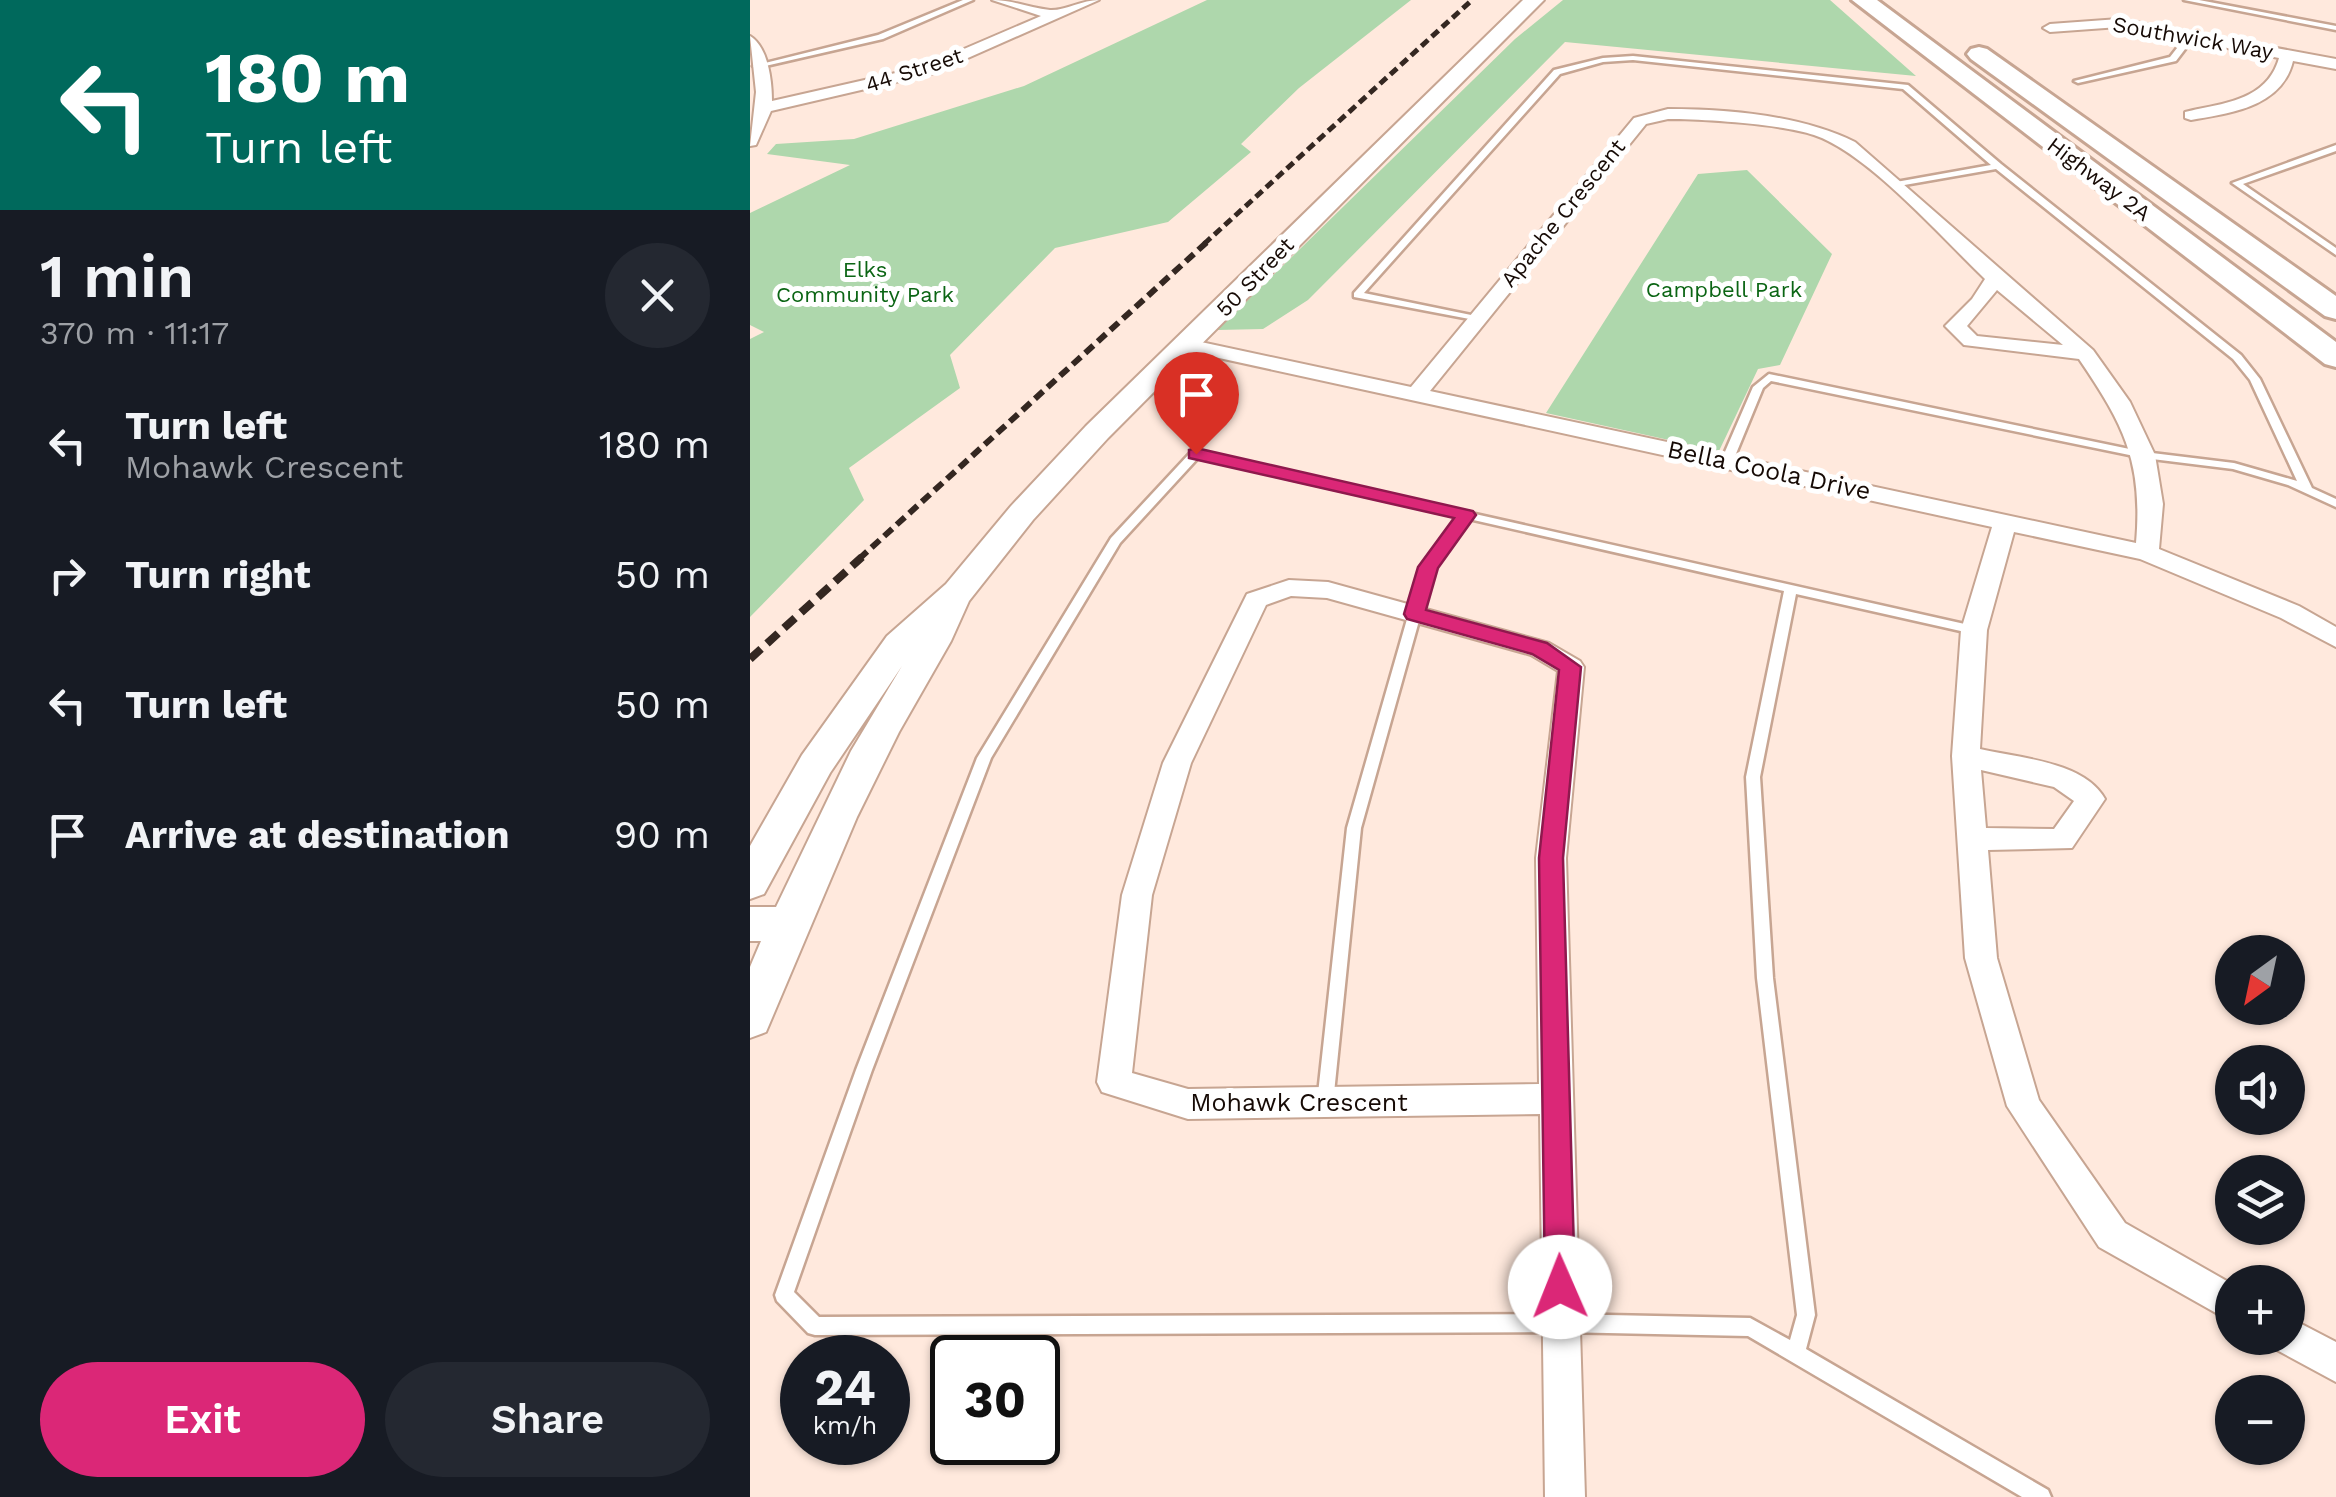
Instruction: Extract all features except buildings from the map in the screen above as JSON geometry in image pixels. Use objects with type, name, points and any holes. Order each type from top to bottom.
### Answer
[{"type":"main road","name":"50 Street","points":[[750,883],[815,764],[899,644],[958,592],[1022,513],[1097,432],[1534,0]]},
{"type":"main road","name":"50 Street","points":[[1478,56],[1551,0]]},
{"type":"main road","name":"Highway 2A","points":[[1863,0],[2336,357]]},
{"type":"main road","name":"Highway 2A","points":[[1954,36],[2336,310]]},
{"type":"main road","name":"50 Street","points":[[750,1019],[770,924],[933,648],[958,592]]},
{"type":"main road","points":[[750,821],[766,812],[815,764]]},
{"type":"street","points":[[999,0],[1056,16]]},
{"type":"street","name":"44 Street","points":[[766,107],[928,70],[1092,0]]},
{"type":"street","name":"Southwick Way","points":[[2050,28],[2119,23],[2336,64]]},
{"type":"street","points":[[750,41],[766,107],[761,129],[750,141]]},
{"type":"street","points":[[2191,114],[2241,106],[2262,96],[2279,78],[2287,55]]},
{"type":"street","name":"Apache Crescent","points":[[1418,394],[1640,121],[1668,114],[1700,114],[1817,130],[1849,146],[1896,185],[1995,278],[2086,354],[2119,402],[2144,455],[2151,504],[2146,553]]},
{"type":"street","points":[[1995,278],[1979,303],[1956,326],[1972,341],[2086,354]]},
{"type":"street","name":"Bella Coola Drive","points":[[1187,345],[2146,553],[2290,612],[2336,638]]},
{"type":"street","points":[[2005,522],[1974,630],[1966,756],[1981,958],[2024,1106],[2112,1235],[2215,1294]]},
{"type":"street","name":"Mohawk Crescent","points":[[1558,1099],[1188,1104],[1114,1082],[1136,895],[1177,763],[1256,600],[1290,588],[1328,590],[1540,648],[1570,667],[1551,858],[1558,1099],[1565,1497]]},
{"type":"street","points":[[1966,756],[2063,780],[2091,799],[2062,840],[1972,839]]},
{"type":"street","points":[[2305,1346],[2336,1363]]},
{"type":"lane","points":[[758,66],[880,37],[969,0]]},
{"type":"lane","points":[[2188,0],[2336,28]]},
{"type":"lane","points":[[2078,80],[2173,59],[2191,36]]},
{"type":"lane","points":[[1476,320],[1357,295],[1556,72],[1572,66],[1633,58],[1905,87],[2237,357],[2255,379],[2307,490]]},
{"type":"lane","points":[[2336,148],[2236,183],[2336,252]]},
{"type":"lane","points":[[1896,185],[1998,166]]},
{"type":"lane","points":[[1727,461],[1758,386],[1769,377],[2144,455],[2234,466],[2336,503]]},
{"type":"lane","points":[[1974,630],[1196,454],[1115,541],[984,758],[864,1070],[784,1295],[816,1326],[1561,1323],[1750,1328],[1796,1351],[2041,1497]]},
{"type":"lane","points":[[1325,1104],[1354,828],[1428,567],[1466,515]]},
{"type":"lane","points":[[1791,588],[1753,777],[1764,978],[1806,1315],[1796,1351]]},
{"type":"green space","name":"Elks Community Park","points":[[1207,0],[1411,0],[1299,88],[1241,144],[1251,152],[1168,222],[1055,248],[950,355],[960,388],[849,468],[864,500],[750,617],[750,339],[764,332],[750,325],[750,213],[850,165],[767,154],[776,144],[854,139],[1024,86]]},
{"type":"green space","points":[[1563,0],[1830,0],[1916,76],[1565,42],[1308,300],[1263,329],[1217,330],[1515,39]]},
{"type":"green space","name":"Campbell Park","points":[[1747,170],[1832,254],[1780,365],[1758,369],[1719,451],[1546,413],[1698,174]]},
{"type":"railway","points":[[1204,244],[1472,0]]},
{"type":"railway","points":[[859,559],[1207,242]]},
{"type":"railway","points":[[750,659],[862,557]]},
{"type":"route","points":[[1196,454],[1466,515],[1428,567],[1414,614],[1540,648],[1570,667],[1551,858],[1560,1287]]}]
